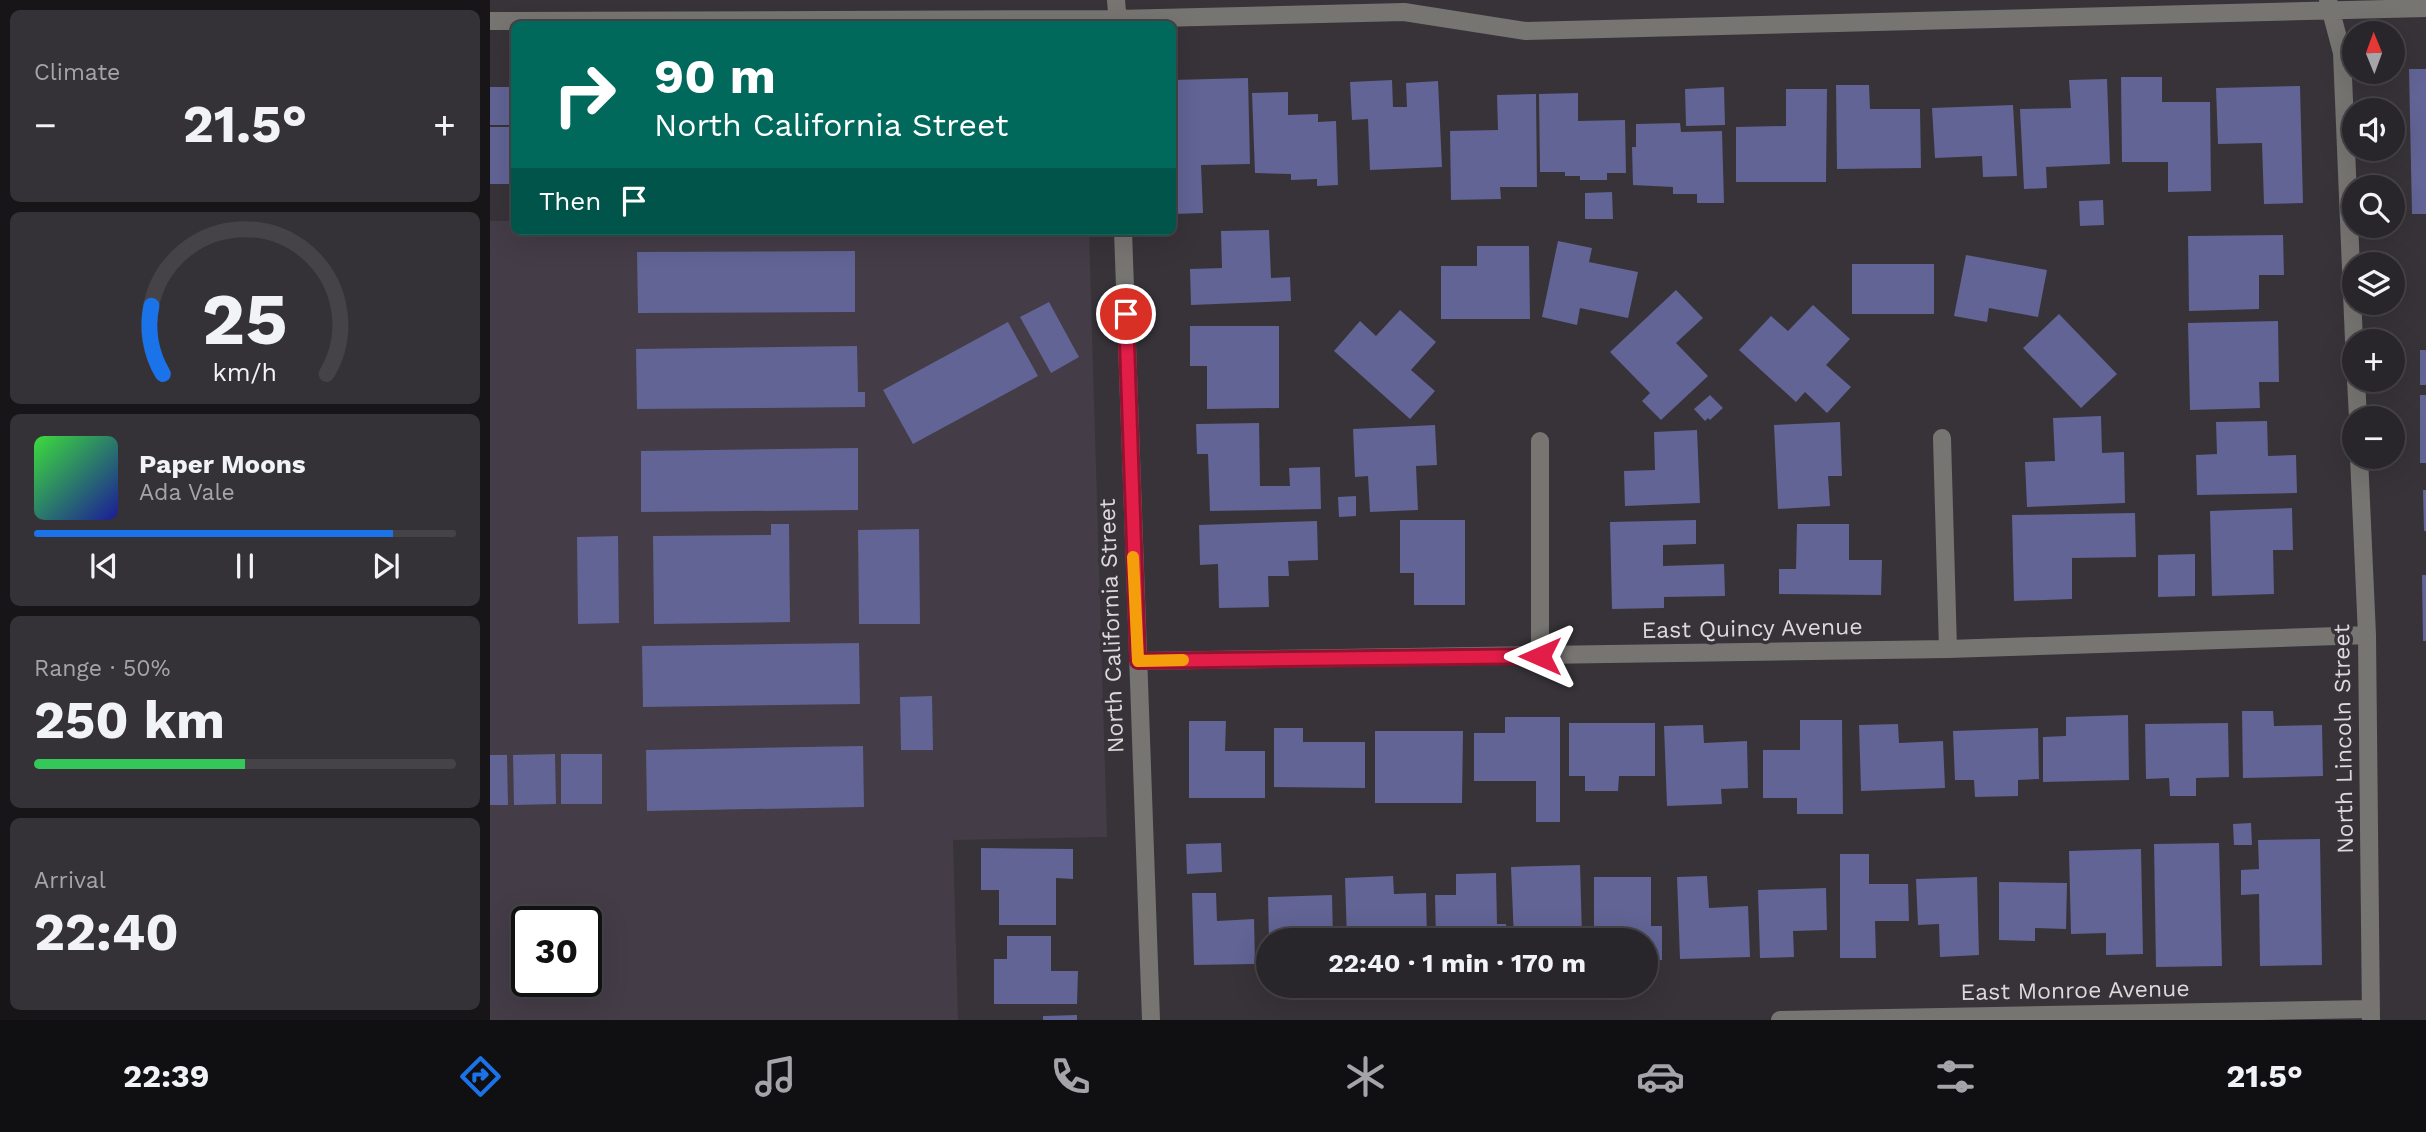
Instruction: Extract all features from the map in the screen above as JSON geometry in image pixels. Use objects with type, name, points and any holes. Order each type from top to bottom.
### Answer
[{"type":"street","points":[[1116,0],[1117,21]]},
{"type":"street","points":[[1146,21],[1404,12],[1526,31],[2329,5],[2426,8]]},
{"type":"street","points":[[2329,5],[2342,53],[2354,329]]},
{"type":"street","points":[[490,21],[511,21]]},
{"type":"street","name":"North California Street","points":[[1123,235],[1151,1020]]},
{"type":"street","points":[[1942,438],[1948,649]]},
{"type":"street","points":[[1540,441],[1540,656]]},
{"type":"street","name":"North Lincoln Street","points":[[2360,469],[2367,635],[2371,1014]]},
{"type":"street","name":"East Quincy Avenue","points":[[1138,661],[1948,649],[2367,635]]},
{"type":"street","name":"East Monroe Avenue","points":[[1780,1020],[2371,1014]]},
{"type":"shaded area","points":[[490,221],[511,221],[511,235],[1089,235],[1107,837],[953,840],[958,1020],[490,1020]]},
{"type":"building","points":[[2409,69],[2426,69],[2426,214],[2412,214]]},
{"type":"building","points":[[2121,77],[2162,77],[2162,102],[2210,102],[2211,191],[2168,192],[2168,162],[2122,162]]},
{"type":"building","points":[[1248,78],[1250,164],[1201,165],[1203,213],[1176,214],[1176,80]]},
{"type":"building","points":[[2107,79],[2110,164],[2046,167],[2047,188],[2024,189],[2020,109],[2071,108],[2069,80]]},
{"type":"building","points":[[1392,80],[1393,107],[1407,107],[1406,83],[1438,81],[1442,167],[1370,170],[1368,119],[1352,120],[1350,82]]},
{"type":"building","points":[[1836,85],[1869,85],[1870,109],[1920,109],[1921,168],[1837,169]]},
{"type":"building","points":[[2300,86],[2303,203],[2264,204],[2262,143],[2218,144],[2216,88]]},
{"type":"building","points":[[490,87],[511,87],[511,125],[490,125]]},
{"type":"building","points":[[1724,87],[1725,125],[1686,126],[1685,89]]},
{"type":"building","points":[[1786,89],[1827,89],[1826,182],[1736,182],[1736,127],[1786,126]]},
{"type":"building","points":[[1288,92],[1288,115],[1318,114],[1318,122],[1336,121],[1338,185],[1317,186],[1317,179],[1291,180],[1291,174],[1255,173],[1252,93]]},
{"type":"building","points":[[1578,93],[1578,121],[1625,120],[1626,173],[1607,173],[1607,180],[1580,180],[1580,176],[1565,176],[1565,172],[1540,172],[1539,94]]},
{"type":"building","points":[[1536,94],[1537,187],[1500,187],[1501,199],[1451,200],[1450,131],[1498,130],[1497,95]]},
{"type":"building","points":[[2013,105],[2017,176],[1983,177],[1982,156],[1935,158],[1932,108]]},
{"type":"building","points":[[1680,123],[1681,132],[1722,131],[1724,203],[1697,203],[1697,194],[1673,194],[1673,187],[1633,185],[1632,147],[1636,147],[1636,124]]},
{"type":"building","points":[[490,127],[511,127],[511,184],[490,184]]},
{"type":"building","points":[[1612,192],[1613,219],[1585,219],[1585,193]]},
{"type":"building","points":[[2103,200],[2104,225],[2080,226],[2079,201]]},
{"type":"building","points":[[1269,230],[1271,278],[1290,277],[1291,301],[1191,305],[1190,269],[1222,268],[1221,231]]},
{"type":"building","points":[[2283,235],[2284,275],[2259,275],[2259,309],[2189,311],[2188,236]]},
{"type":"building","points":[[1558,241],[1592,248],[1589,262],[1638,272],[1628,318],[1580,308],[1577,325],[1542,317]]},
{"type":"building","points":[[1477,246],[1529,246],[1530,319],[1441,319],[1441,266],[1477,266]]},
{"type":"building","points":[[855,251],[855,312],[638,313],[637,252]]},
{"type":"building","points":[[1966,255],[2047,270],[2038,317],[1989,308],[1987,322],[1954,316]]},
{"type":"building","points":[[1852,264],[1934,264],[1934,314],[1852,314]]},
{"type":"building","points":[[1676,290],[1703,318],[1676,343],[1708,376],[1661,420],[1642,401],[1650,393],[1610,352]]},
{"type":"building","points":[[1049,302],[1079,357],[1051,373],[1020,317]]},
{"type":"building","points":[[1813,305],[1850,339],[1826,365],[1851,387],[1827,413],[1805,392],[1796,402],[1739,350],[1771,316],[1788,331]]},
{"type":"building","points":[[1400,310],[1436,342],[1411,370],[1435,391],[1410,419],[1334,351],[1360,321],[1376,336]]},
{"type":"building","points":[[2059,314],[2117,374],[2081,408],[2023,348]]},
{"type":"building","points":[[2278,321],[2279,382],[2259,382],[2260,408],[2190,410],[2188,323]]},
{"type":"building","points":[[1008,322],[1038,376],[913,444],[883,390]]},
{"type":"building","points":[[1190,326],[1279,326],[1279,408],[1207,409],[1207,366],[1190,366]]},
{"type":"building","points":[[857,346],[858,392],[865,392],[865,407],[637,409],[636,349]]},
{"type":"building","points":[[2420,350],[2426,350],[2426,385],[2420,385]]},
{"type":"building","points":[[1710,395],[1723,408],[1710,420],[1708,418],[1705,421],[1694,409]]},
{"type":"building","points":[[2420,395],[2426,395],[2426,463],[2420,463]]},
{"type":"building","points":[[2101,416],[2102,453],[2124,452],[2125,503],[2027,507],[2025,462],[2055,461],[2053,418]]},
{"type":"building","points":[[2267,421],[2268,456],[2296,455],[2297,493],[2197,495],[2196,455],[2217,454],[2216,422]]},
{"type":"building","points":[[1840,422],[1842,476],[1828,476],[1830,506],[1778,509],[1774,425]]},
{"type":"building","points":[[1259,423],[1260,486],[1290,486],[1289,468],[1320,467],[1321,509],[1210,511],[1208,454],[1197,454],[1196,424]]},
{"type":"building","points":[[1435,425],[1437,465],[1416,466],[1418,510],[1370,512],[1368,476],[1355,477],[1353,429]]},
{"type":"building","points":[[1697,430],[1700,503],[1625,506],[1624,471],[1655,470],[1654,432]]},
{"type":"building","points":[[858,448],[858,510],[641,512],[641,451]]},
{"type":"building","points":[[2423,490],[2426,490],[2426,531],[2424,531]]},
{"type":"building","points":[[1356,496],[1356,516],[1339,517],[1338,497]]},
{"type":"building","points":[[2292,508],[2293,550],[2273,550],[2274,594],[2212,596],[2210,511]]},
{"type":"building","points":[[2135,513],[2136,557],[2072,558],[2072,599],[2014,601],[2012,515]]},
{"type":"building","points":[[1400,520],[1465,520],[1465,605],[1414,605],[1414,573],[1400,573]]},
{"type":"building","points":[[1696,520],[1696,544],[1663,545],[1663,566],[1724,564],[1725,596],[1664,597],[1664,608],[1612,609],[1610,522]]},
{"type":"building","points":[[1317,521],[1318,560],[1288,561],[1289,576],[1268,576],[1269,607],[1219,608],[1218,564],[1200,565],[1199,525]]},
{"type":"building","points":[[771,524],[789,524],[790,622],[654,624],[653,536],[771,535]]},
{"type":"building","points":[[1797,524],[1849,524],[1849,560],[1882,560],[1881,595],[1779,594],[1779,569],[1796,569]]},
{"type":"building","points":[[919,529],[920,624],[859,624],[858,530]]},
{"type":"building","points":[[618,536],[619,623],[578,624],[577,537]]},
{"type":"building","points":[[2195,554],[2195,596],[2158,597],[2158,555]]},
{"type":"building","points":[[2422,575],[2426,575],[2426,641],[2423,641]]},
{"type":"building","points":[[859,643],[860,704],[643,707],[642,646]]},
{"type":"building","points":[[932,696],[933,750],[901,750],[900,697]]},
{"type":"building","points":[[2242,711],[2273,711],[2274,726],[2322,725],[2323,776],[2243,778]]},
{"type":"building","points":[[2128,715],[2129,780],[2043,782],[2043,737],[2066,736],[2066,717]]},
{"type":"building","points":[[1505,717],[1560,717],[1560,822],[1536,822],[1536,781],[1474,781],[1474,733],[1505,733]]},
{"type":"building","points":[[1800,720],[1842,720],[1843,814],[1797,814],[1797,798],[1763,798],[1763,750],[1800,750]]},
{"type":"building","points":[[1189,721],[1226,721],[1225,751],[1265,751],[1265,798],[1189,798]]},
{"type":"building","points":[[1569,723],[1655,723],[1655,776],[1619,776],[1618,791],[1585,791],[1585,776],[1569,776]]},
{"type":"building","points":[[2228,723],[2229,777],[2196,778],[2196,796],[2170,796],[2169,778],[2146,779],[2145,724]]},
{"type":"building","points":[[1898,724],[1899,743],[1943,741],[1945,788],[1861,791],[1859,725]]},
{"type":"building","points":[[1703,725],[1704,743],[1747,741],[1748,788],[1721,789],[1722,804],[1667,806],[1664,726]]},
{"type":"building","points":[[1274,728],[1303,728],[1303,742],[1365,742],[1365,788],[1274,787]]},
{"type":"building","points":[[2038,728],[2039,779],[2018,780],[2018,796],[1975,797],[1974,780],[1955,780],[1953,731]]},
{"type":"building","points":[[1375,731],[1463,731],[1462,803],[1375,803]]},
{"type":"building","points":[[863,746],[864,807],[647,811],[646,750]]},
{"type":"building","points":[[555,754],[556,804],[514,805],[513,755]]},
{"type":"building","points":[[561,754],[602,754],[602,804],[561,804]]},
{"type":"building","points":[[490,755],[507,755],[508,805],[490,805]]},
{"type":"building","points":[[2251,823],[2252,845],[2234,845],[2233,824]]},
{"type":"building","points":[[2320,839],[2322,965],[2260,966],[2259,894],[2241,895],[2241,870],[2259,869],[2258,840]]},
{"type":"building","points":[[1221,843],[1222,872],[1187,874],[1186,844]]},
{"type":"building","points":[[2219,843],[2222,966],[2156,967],[2154,844]]},
{"type":"building","points":[[981,848],[1073,849],[1073,879],[1056,878],[1056,925],[999,925],[999,890],[981,890]]},
{"type":"building","points":[[2141,849],[2143,954],[2106,955],[2106,933],[2071,934],[2069,851]]},
{"type":"building","points":[[1840,854],[1869,854],[1869,884],[1908,884],[1909,921],[1875,921],[1876,958],[1840,958]]},
{"type":"building","points":[[1580,865],[1582,928],[1514,928],[1511,867]]},
{"type":"building","points":[[1496,873],[1497,924],[1506,924],[1506,928],[1436,928],[1435,895],[1456,895],[1456,874]]},
{"type":"building","points":[[1393,876],[1394,894],[1426,893],[1427,928],[1347,928],[1345,878]]},
{"type":"building","points":[[1707,876],[1709,908],[1748,906],[1750,957],[1680,959],[1677,877]]},
{"type":"building","points":[[1594,877],[1651,877],[1651,926],[1662,926],[1662,960],[1658,960],[1658,928],[1594,928]]},
{"type":"building","points":[[1977,877],[1979,955],[1940,957],[1939,924],[1918,925],[1916,879]]},
{"type":"building","points":[[1999,882],[2067,883],[2066,929],[2035,928],[2035,941],[1999,940]]},
{"type":"building","points":[[1826,888],[1827,930],[1793,931],[1794,957],[1760,958],[1758,890]]},
{"type":"building","points":[[1192,893],[1216,893],[1217,921],[1254,919],[1255,964],[1194,965]]},
{"type":"building","points":[[1332,895],[1333,928],[1269,928],[1268,897]]},
{"type":"building","points":[[1007,936],[1051,936],[1051,971],[1078,971],[1077,1004],[994,1004],[994,959],[1007,959]]},
{"type":"building","points":[[1077,1015],[1077,1020],[1043,1020],[1043,1016]]},
{"type":"slow traffic","points":[[1133,557],[1138,661],[1183,660]]},
{"type":"route","points":[[1126,314],[1138,661],[1540,656]]}]
